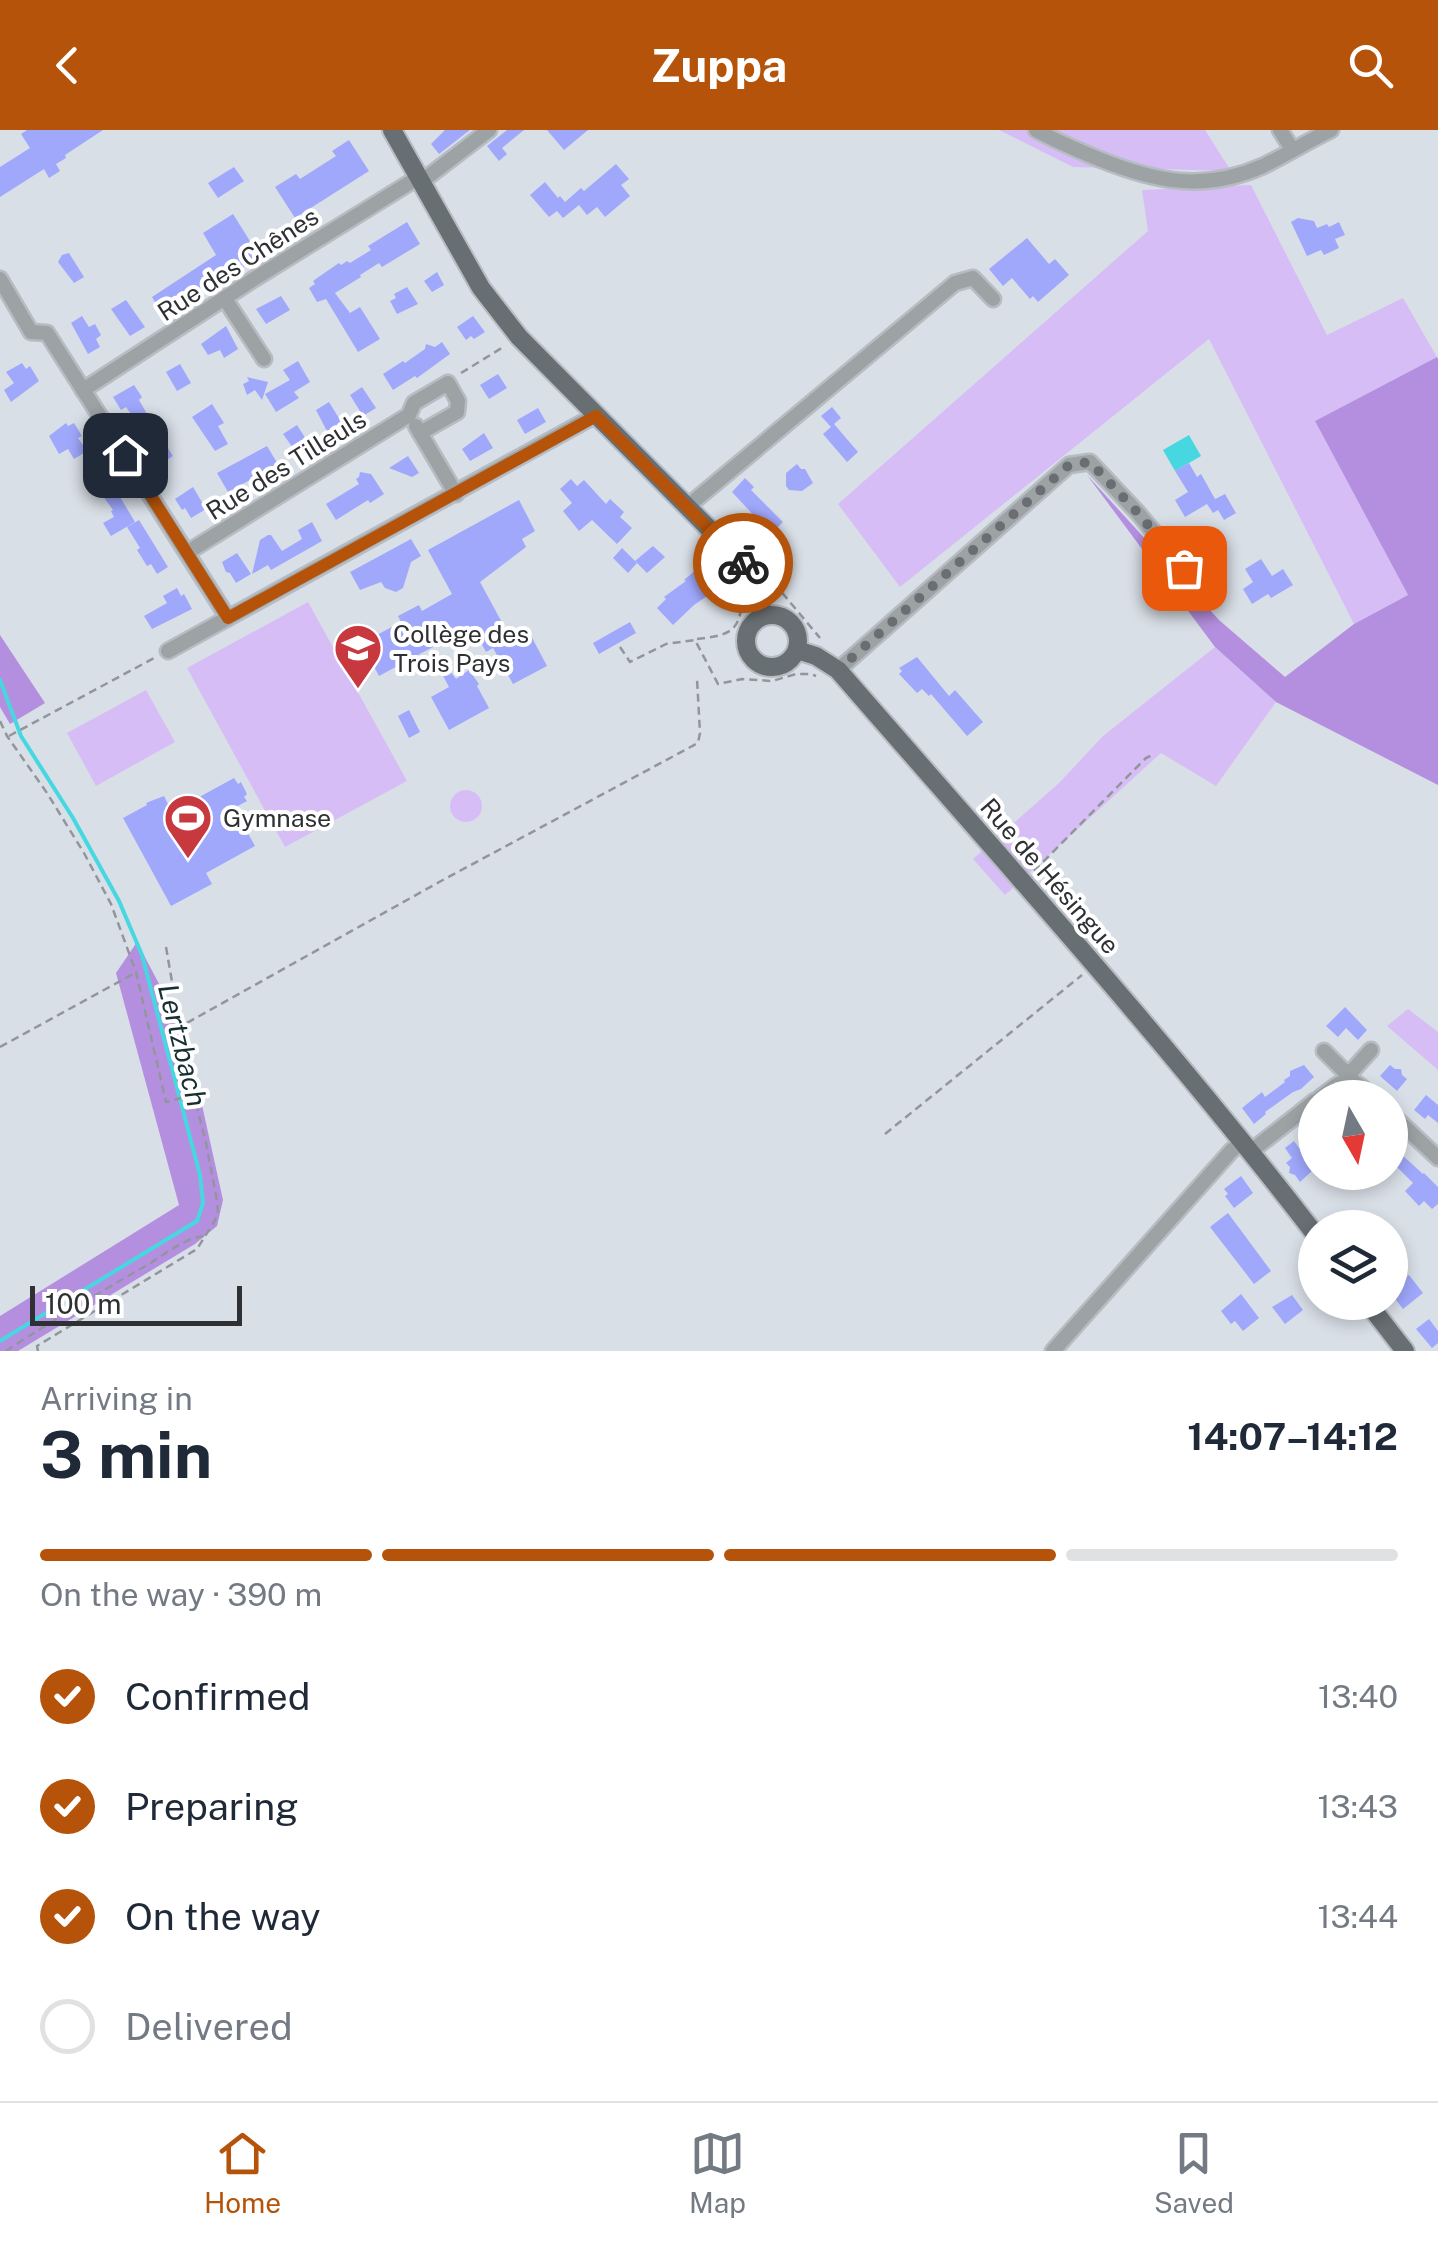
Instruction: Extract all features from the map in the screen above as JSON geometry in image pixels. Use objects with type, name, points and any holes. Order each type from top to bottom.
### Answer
[{"type":"main road","points":[[392,130],[480,288],[520,338],[747,567],[762,607],[789,620],[798,634],[797,650],[792,658],[776,667],[758,664],[748,654],[748,629],[762,607]]},
{"type":"main road","name":"Rue de Hésingue","points":[[797,650],[814,665],[838,670],[1024,882],[1298,1213]]},
{"type":"main road","points":[[1382,1320],[1405,1351]]},
{"type":"street","name":"Rue des Chênes","points":[[83,390],[420,180],[489,130]]},
{"type":"street","points":[[1036,130],[1128,171],[1187,183],[1224,178],[1262,166],[1331,130]]},
{"type":"street","points":[[1280,130],[1292,149]]},
{"type":"street","points":[[688,506],[955,284],[973,278],[993,299]]},
{"type":"street","points":[[0,279],[31,332],[47,333],[228,618]]},
{"type":"street","points":[[225,299],[264,359]]},
{"type":"street","points":[[420,433],[457,412],[458,401],[448,383]]},
{"type":"street","name":"Rue des Tilleuls","points":[[188,552],[409,415],[414,403],[448,383]]},
{"type":"street","points":[[409,415],[456,494]]},
{"type":"street","points":[[168,651],[596,416]]},
{"type":"street","points":[[838,670],[1069,465],[1090,462],[1206,595]]},
{"type":"street","points":[[1344,1080],[1371,1050]]},
{"type":"street","points":[[1324,1052],[1355,1080]]},
{"type":"street","points":[[1053,1351],[1232,1150],[1246,1147],[1298,1112]]},
{"type":"street","points":[[1408,1130],[1438,1158]]},
{"type":"path","points":[[448,383],[520,338]]},
{"type":"path","points":[[695,640],[718,684],[742,679],[772,681],[814,665],[820,636],[779,589]]},
{"type":"path","points":[[620,647],[630,662],[666,644],[725,634],[736,627],[741,603],[762,607]]},
{"type":"path","points":[[7,736],[168,651]]},
{"type":"path","points":[[180,1028],[698,743],[697,678]]},
{"type":"path","points":[[0,721],[84,853],[111,904],[136,972],[166,1102],[193,1095]]},
{"type":"path","points":[[1024,882],[1146,758],[1155,754]]},
{"type":"path","points":[[38,1351],[37,1346],[197,1249],[218,1213],[166,947]]},
{"type":"path","points":[[884,1134],[1018,1029],[1093,964]]},
{"type":"path","points":[[0,1046],[136,972]]},
{"type":"path","points":[[6,1351],[146,1265],[199,1236],[206,1236]]},
{"type":"shaded area","points":[[999,130],[1205,130],[1231,171],[1073,167]]},
{"type":"shaded area","points":[[1251,185],[1327,335],[1403,298],[1437,357],[1315,421],[1408,595],[1354,624],[1209,339],[900,587],[838,504],[1148,231],[1142,190]]},
{"type":"shaded area","points":[[1437,357],[1438,785],[1276,702],[1215,647],[1087,475],[1219,620],[1285,677],[1354,624],[1408,595],[1315,421]]},
{"type":"shaded area","points":[[308,602],[407,781],[285,847],[187,668]]},
{"type":"shaded area","points":[[0,635],[45,703],[10,724],[0,707]]},
{"type":"shaded area","points":[[1215,647],[1276,702],[1216,786],[1161,753],[1005,895],[973,859],[1059,783],[1103,736]]},
{"type":"shaded area","points":[[146,690],[175,742],[96,786],[67,733]]},
{"type":"shaded area","points":[[466,790],[478,794],[482,806],[478,818],[466,822],[454,818],[450,806],[454,794]]},
{"type":"shaded area","points":[[137,942],[187,1037],[223,1200],[217,1226],[195,1244],[18,1351],[0,1351],[0,1316],[179,1205],[116,973]]},
{"type":"shaded area","points":[[1408,1009],[1438,1032],[1438,1070],[1387,1026]]},
{"type":"water","points":[[1189,435],[1201,456],[1175,471],[1163,450]]},
{"type":"building","points":[[27,130],[103,130],[65,155],[56,164],[60,171],[49,178],[44,169],[0,197],[0,167],[30,148],[21,134]]},
{"type":"building","points":[[445,130],[470,130],[439,154],[431,144]]},
{"type":"building","points":[[507,130],[524,130],[502,148],[507,154],[499,161],[487,146]]},
{"type":"building","points":[[547,130],[588,130],[564,150]]},
{"type":"building","points":[[349,140],[369,171],[295,218],[275,187],[296,174],[300,179],[336,156],[332,151]]},
{"type":"building","points":[[616,164],[629,179],[621,185],[630,196],[605,217],[597,207],[587,215],[579,205],[563,218],[557,211],[549,217],[530,195],[545,182],[565,202]]},
{"type":"building","points":[[234,167],[244,181],[218,198],[208,183]]},
{"type":"building","points":[[233,214],[260,257],[162,314],[152,297],[216,255],[203,233]]},
{"type":"building","points":[[1298,218],[1314,221],[1317,228],[1339,222],[1345,235],[1335,239],[1339,248],[1324,255],[1321,250],[1307,256],[1291,222]]},
{"type":"building","points":[[407,222],[420,244],[382,267],[379,263],[335,293],[350,313],[360,307],[380,339],[358,352],[326,299],[317,302],[309,288],[339,263],[350,263],[371,250],[368,246]]},
{"type":"building","points":[[1027,238],[1049,264],[1055,259],[1069,275],[1038,302],[1033,296],[1030,299],[1012,278],[1003,286],[989,269]]},
{"type":"building","points":[[69,253],[84,277],[74,283],[58,262]]},
{"type":"building","points":[[437,272],[444,285],[432,292],[424,281]]},
{"type":"building","points":[[407,287],[418,304],[397,314],[390,301]]},
{"type":"building","points":[[281,296],[290,310],[266,324],[256,309]]},
{"type":"building","points":[[126,300],[145,327],[130,336],[111,309]]},
{"type":"building","points":[[82,316],[89,327],[95,324],[101,335],[96,339],[100,347],[88,354],[71,323]]},
{"type":"building","points":[[473,316],[485,332],[466,340],[457,327]]},
{"type":"building","points":[[226,326],[238,349],[224,358],[220,350],[208,355],[201,344]]},
{"type":"building","points":[[442,342],[450,354],[393,390],[383,374],[405,363],[425,349],[426,344],[435,347]]},
{"type":"building","points":[[298,361],[310,382],[294,392],[299,398],[276,412],[265,394],[290,380],[283,370]]},
{"type":"building","points":[[22,363],[26,369],[30,366],[39,381],[11,402],[4,390],[14,383],[6,372]]},
{"type":"building","points":[[180,364],[191,383],[177,391],[166,372]]},
{"type":"building","points":[[498,374],[507,388],[489,399],[480,385]]},
{"type":"building","points":[[247,377],[268,382],[262,400],[255,390],[247,395],[243,384],[249,381]]},
{"type":"building","points":[[134,385],[147,414],[135,420],[126,407],[121,410],[113,397]]},
{"type":"building","points":[[362,387],[376,408],[363,416],[350,395]]},
{"type":"building","points":[[329,402],[345,428],[330,437],[316,410]]},
{"type":"building","points":[[212,404],[224,423],[218,426],[228,444],[215,451],[192,417]]},
{"type":"building","points":[[832,407],[841,418],[834,424],[858,452],[847,462],[823,434],[831,427],[821,416]]},
{"type":"building","points":[[538,408],[546,422],[525,434],[517,420]]},
{"type":"building","points":[[66,423],[74,423],[87,451],[74,459],[68,449],[59,454],[49,436]]},
{"type":"building","points":[[297,425],[311,447],[298,455],[283,434]]},
{"type":"building","points":[[484,433],[493,448],[470,461],[462,449]]},
{"type":"building","points":[[161,437],[173,456],[162,463],[159,458],[152,462],[144,448]]},
{"type":"building","points":[[267,446],[279,466],[228,492],[217,473]]},
{"type":"building","points":[[408,456],[419,473],[412,477],[389,468]]},
{"type":"building","points":[[1189,463],[1197,477],[1201,474],[1215,499],[1225,494],[1236,513],[1224,520],[1218,510],[1213,513],[1207,504],[1185,517],[1175,500],[1188,492],[1175,471]]},
{"type":"building","points":[[797,464],[813,483],[802,491],[786,486],[786,473]]},
{"type":"building","points":[[102,467],[135,522],[111,536],[103,523],[114,517],[113,510],[100,492],[96,494],[86,484],[89,471]]},
{"type":"building","points":[[360,472],[371,474],[384,494],[336,520],[326,504],[359,484],[356,479]]},
{"type":"building","points":[[745,478],[754,487],[751,490],[783,522],[771,534],[732,492]]},
{"type":"building","points":[[571,479],[577,486],[584,480],[606,504],[610,499],[624,512],[620,517],[632,528],[617,544],[592,520],[579,531],[563,511],[572,503],[560,489]]},
{"type":"building","points":[[193,487],[206,509],[191,518],[175,499]]},
{"type":"building","points":[[519,500],[535,531],[522,539],[526,547],[480,582],[512,641],[529,632],[547,666],[513,684],[493,648],[486,652],[472,626],[379,676],[362,643],[401,622],[398,616],[419,605],[422,611],[452,594],[428,550]]},
{"type":"building","points":[[139,520],[168,567],[157,574],[151,564],[147,566],[127,527]]},
{"type":"building","points":[[312,522],[322,541],[271,570],[268,565],[252,574],[260,540],[271,535],[282,551],[302,539],[298,530]]},
{"type":"building","points":[[411,539],[421,556],[411,562],[403,588],[396,592],[381,582],[360,590],[350,572]]},
{"type":"building","points":[[653,546],[665,557],[647,573],[635,561]]},
{"type":"building","points":[[622,548],[637,563],[628,573],[613,558]]},
{"type":"building","points":[[237,553],[251,574],[236,583],[222,562]]},
{"type":"building","points":[[1261,559],[1272,576],[1283,569],[1293,585],[1252,604],[1243,589],[1253,582],[1245,569]]},
{"type":"building","points":[[704,563],[720,580],[711,589],[713,592],[673,625],[657,608],[664,597]]},
{"type":"building","points":[[177,588],[192,609],[152,629],[144,616],[167,603],[163,596]]},
{"type":"building","points":[[630,622],[636,633],[599,654],[593,643]]},
{"type":"building","points":[[917,657],[949,696],[955,690],[983,722],[967,736],[931,694],[922,689],[917,693],[899,674],[899,668]]},
{"type":"building","points":[[442,660],[456,679],[469,670],[489,708],[449,730],[431,697],[449,687],[437,664]]},
{"type":"building","points":[[409,710],[420,732],[409,738],[398,716]]},
{"type":"building","name":"Gymnase","points":[[234,778],[238,784],[241,782],[247,801],[234,808],[255,846],[206,873],[212,884],[171,906],[123,818],[164,796],[172,812]]},
{"type":"building","points":[[1345,1007],[1367,1030],[1358,1040],[1346,1028],[1338,1037],[1326,1026]]},
{"type":"building","points":[[1304,1065],[1314,1077],[1298,1080],[1298,1090],[1254,1124],[1242,1108],[1262,1092],[1265,1097],[1285,1082],[1290,1071]]},
{"type":"building","points":[[1390,1065],[1401,1069],[1407,1079],[1385,1080],[1380,1076]]},
{"type":"building","points":[[1426,1095],[1438,1105],[1438,1123],[1414,1110]]},
{"type":"building","points":[[1294,1141],[1298,1147],[1298,1179],[1289,1173],[1286,1163],[1292,1158],[1285,1148]]},
{"type":"building","points":[[1408,1160],[1438,1187],[1438,1204],[1432,1209],[1424,1201],[1419,1206],[1405,1191],[1413,1183],[1408,1178]]},
{"type":"building","points":[[1241,1176],[1253,1193],[1234,1208],[1224,1189]]},
{"type":"building","points":[[1228,1213],[1271,1271],[1254,1284],[1210,1227]]},
{"type":"building","points":[[1408,1276],[1423,1293],[1408,1305]]},
{"type":"building","points":[[1241,1294],[1259,1318],[1243,1331],[1221,1311]]},
{"type":"building","points":[[1292,1295],[1298,1303],[1298,1314],[1285,1324],[1272,1307]]},
{"type":"building","points":[[1429,1319],[1438,1331],[1438,1343],[1432,1348],[1416,1329]]},
{"type":"waterway","name":"Lertzbach","points":[[0,680],[21,736],[119,901],[142,955],[200,1175],[203,1203],[197,1221],[0,1341]]},
{"type":"way so far","points":[[743,563],[764,616],[773,614],[789,620],[798,634],[797,650],[838,670],[1069,465],[1090,462],[1184,568]]},
{"type":"place","name":"Collège des Trois Pays","points":[[358,690]]},
{"type":"place","name":"Gymnase","points":[[188,860]]},
{"type":"route","points":[[125,455],[228,618],[596,416],[743,563]]}]
